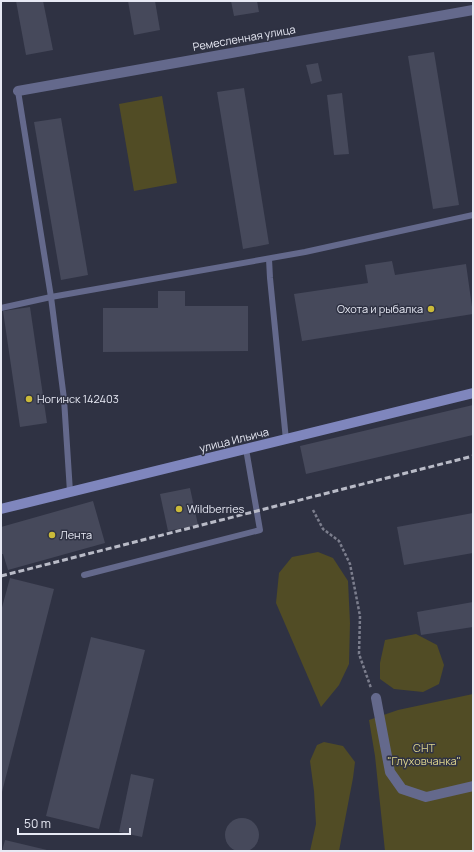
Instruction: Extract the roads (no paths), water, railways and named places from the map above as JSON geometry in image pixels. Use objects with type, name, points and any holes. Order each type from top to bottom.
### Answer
[{"type":"main road","name":"улица Ильича","points":[[1,509],[473,393]]},
{"type":"street","name":"Ремесленная улица","points":[[18,91],[473,10]]},
{"type":"street","points":[[376,698],[390,772],[402,789],[426,797],[473,786]]},
{"type":"lane","points":[[18,91],[51,297],[64,399],[70,492]]},
{"type":"lane","points":[[1,308],[51,297],[304,252],[473,215]]},
{"type":"lane","points":[[270,258],[270,278],[286,440]]},
{"type":"lane","points":[[84,575],[260,530],[246,449]]},
{"type":"railway","points":[[1,576],[473,456]]},
{"type":"place","name":"Охота и рыбалка","points":[[431,309]]},
{"type":"place","name":"Ногинск 142403","points":[[29,399]]},
{"type":"place","name":"Wildberries","points":[[179,509]]},
{"type":"place","name":"Лента","points":[[52,535]]},
{"type":"park label","name":"СНТ \"Глуховчанка\"","points":[[424,754]]}]
